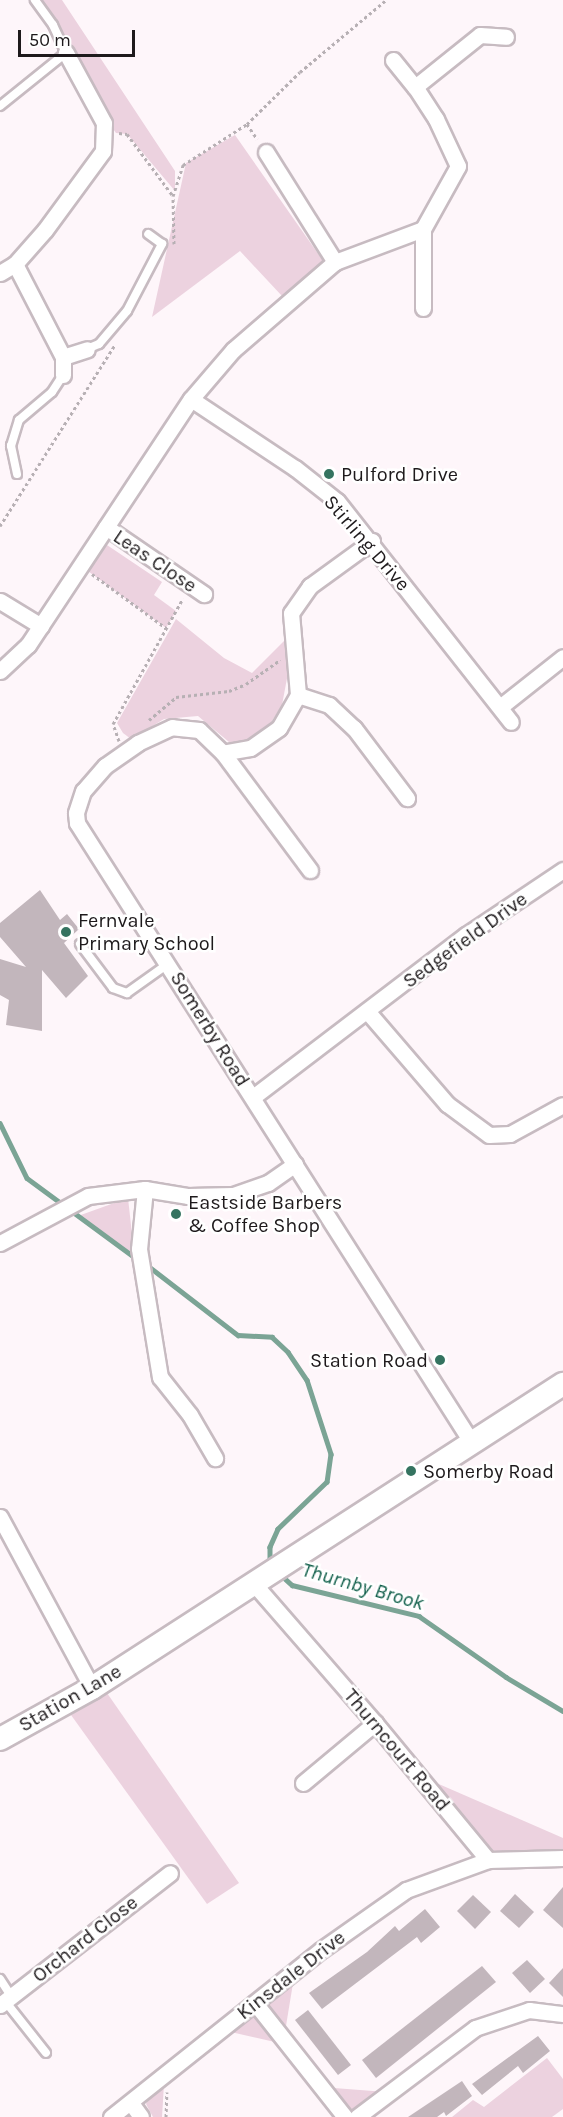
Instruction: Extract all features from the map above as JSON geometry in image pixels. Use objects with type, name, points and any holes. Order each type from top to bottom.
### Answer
[{"type":"street","points":[[415,87],[437,66],[480,35],[506,37]]},
{"type":"street","points":[[0,273],[15,264],[88,176],[103,151],[104,132],[94,100],[66,53]]},
{"type":"street","points":[[393,60],[415,87],[436,119],[458,166],[423,229],[423,308]]},
{"type":"street","points":[[266,152],[335,262]]},
{"type":"street","points":[[0,671],[28,645],[191,399],[233,350],[335,262],[423,229]]},
{"type":"street","points":[[15,264],[63,357],[63,375]]},
{"type":"street","points":[[63,357],[87,350]]},
{"type":"street","name":"Stirling Drive","points":[[191,399],[303,475],[337,501],[372,541],[511,722]]},
{"type":"street","name":"Leas Close","points":[[106,527],[204,594]]},
{"type":"street","points":[[223,753],[250,748],[279,728],[297,695],[296,648],[291,613],[310,586],[372,541]]},
{"type":"street","points":[[0,601],[41,626]]},
{"type":"street","points":[[500,707],[563,657]]},
{"type":"street","points":[[297,695],[329,705],[354,728],[406,798]]},
{"type":"street","name":"Somerby Road","points":[[310,870],[223,753],[198,730],[172,727],[127,750],[105,766],[83,791],[76,813],[77,823],[472,1443]]},
{"type":"street","name":"Sedgefield Drive","points":[[253,1097],[466,935],[563,870]]},
{"type":"street","points":[[367,1011],[447,1104],[489,1135],[510,1134],[563,1105]]},
{"type":"street","points":[[0,1243],[88,1196],[145,1190],[188,1196],[233,1196],[268,1183],[295,1164]]},
{"type":"street","points":[[145,1190],[139,1248],[160,1377],[190,1415],[215,1458]]},
{"type":"street","points":[[255,1585],[563,1384]]},
{"type":"street","points":[[0,1517],[92,1688]]},
{"type":"street","name":"Station Lane","points":[[0,1739],[92,1688],[255,1585]]},
{"type":"street","name":"Thurncourt Road","points":[[255,1585],[375,1723],[488,1860]]},
{"type":"street","points":[[303,1783],[375,1723]]},
{"type":"street","points":[[488,1860],[563,1858]]},
{"type":"street","name":"Kinsdale Drive","points":[[111,2117],[255,2002],[406,1890],[488,1860]]},
{"type":"street","name":"Orchard Close","points":[[6,2000],[170,1873]]},
{"type":"street","points":[[255,2002],[345,2117]]},
{"type":"street","points":[[357,2117],[475,2028],[529,2010],[563,2014]]},
{"type":"street","points":[[131,2103],[141,2117]]},
{"type":"lane","points":[[0,106],[66,53],[53,26],[35,0]]},
{"type":"lane","points":[[87,350],[99,344],[128,311],[162,244],[148,234]]},
{"type":"lane","points":[[17,474],[11,446],[19,420],[52,392],[63,375]]},
{"type":"lane","points":[[80,944],[113,988],[127,993],[168,964]]},
{"type":"lane","points":[[0,1979],[6,2000],[46,2053]]},
{"type":"path","points":[[266,152],[246,124],[300,72],[386,0]]},
{"type":"path","points":[[104,132],[127,134],[174,196]]},
{"type":"path","points":[[81,566],[166,628]]},
{"type":"path","points":[[127,750],[113,724],[191,585]]},
{"type":"path","points":[[144,726],[162,705],[176,697],[229,691],[246,684],[296,648]]},
{"type":"path","points":[[166,2117],[167,2074]]},
{"type":"shaded area","points":[[40,0],[62,0],[175,171],[175,191],[127,134],[116,133],[96,105],[77,53]]},
{"type":"shaded area","points":[[235,135],[326,265],[282,296],[240,251],[152,317],[186,163]]},
{"type":"shaded area","points":[[101,541],[162,582],[154,595],[176,611],[166,628],[81,566]]},
{"type":"shaded area","points":[[176,619],[224,658],[252,673],[285,640],[288,673],[282,705],[269,726],[245,742],[229,742],[198,716],[164,719],[131,739],[123,733],[117,723]]},
{"type":"shaded area","points":[[128,1198],[134,1252],[129,1252],[78,1216]]},
{"type":"shaded area","points":[[107,1693],[239,1883],[207,1904],[71,1715]]},
{"type":"shaded area","points":[[418,1775],[563,1838],[563,1858],[488,1860]]},
{"type":"shaded area","points":[[295,1971],[285,2032],[258,2000]]},
{"type":"shaded area","points":[[254,2003],[288,2045],[222,2030]]},
{"type":"shaded area","points":[[547,2058],[563,2079],[563,2109],[552,2117],[452,2117],[473,2100],[484,2107]]},
{"type":"shaded area","points":[[164,2084],[162,2117],[153,2117],[146,2104],[150,2095]]},
{"type":"shaded area","points":[[321,2087],[386,2092],[345,2117]]},
{"type":"building","points":[[40,890],[60,920],[67,914],[79,929],[64,943],[88,976],[66,998],[42,970],[42,1031],[6,1025],[9,1000],[0,995],[0,959],[26,967],[0,937],[0,923]]},
{"type":"building","points":[[563,1887],[563,1928],[543,1910]]},
{"type":"building","points":[[515,1894],[534,1912],[519,1928],[500,1911]]},
{"type":"building","points":[[473,1895],[491,1912],[475,1929],[457,1911]]},
{"type":"building","points":[[425,1909],[440,1927],[421,1943],[417,1937],[322,2009],[309,1993],[367,1952],[395,1926],[399,1931]]},
{"type":"building","points":[[527,1960],[545,1979],[530,1993],[512,1973]]},
{"type":"building","points":[[482,1966],[496,1982],[376,2078],[362,2060]]},
{"type":"building","points":[[563,1968],[563,1997],[549,1983]]},
{"type":"building","points":[[308,2010],[351,2065],[338,2075],[295,2020]]},
{"type":"building","points":[[538,2036],[550,2051],[523,2073],[518,2066],[482,2095],[472,2084]]},
{"type":"building","points":[[462,2081],[472,2096],[446,2116],[444,2112],[437,2117],[408,2117]]},
{"type":"waterway","name":"Thurnby Brook","points":[[0,1123],[27,1178],[137,1259]]},
{"type":"waterway","name":"Thurnby Brook","points":[[147,1265],[238,1335],[272,1337],[288,1352],[307,1380],[331,1454],[327,1482],[278,1529],[270,1547],[270,1565]]},
{"type":"waterway","name":"Thurnby Brook","points":[[281,1575],[292,1585],[419,1616],[506,1677],[563,1711]]},
{"type":"place","name":"Pulford Drive","points":[[329,474]]},
{"type":"place","name":"Fernvale Primary School","points":[[66,932]]},
{"type":"place","name":"Eastside Barbers & Coffee Shop","points":[[176,1214]]},
{"type":"place","name":"Station Road","points":[[440,1360]]},
{"type":"place","name":"Somerby Road","points":[[411,1471]]}]
